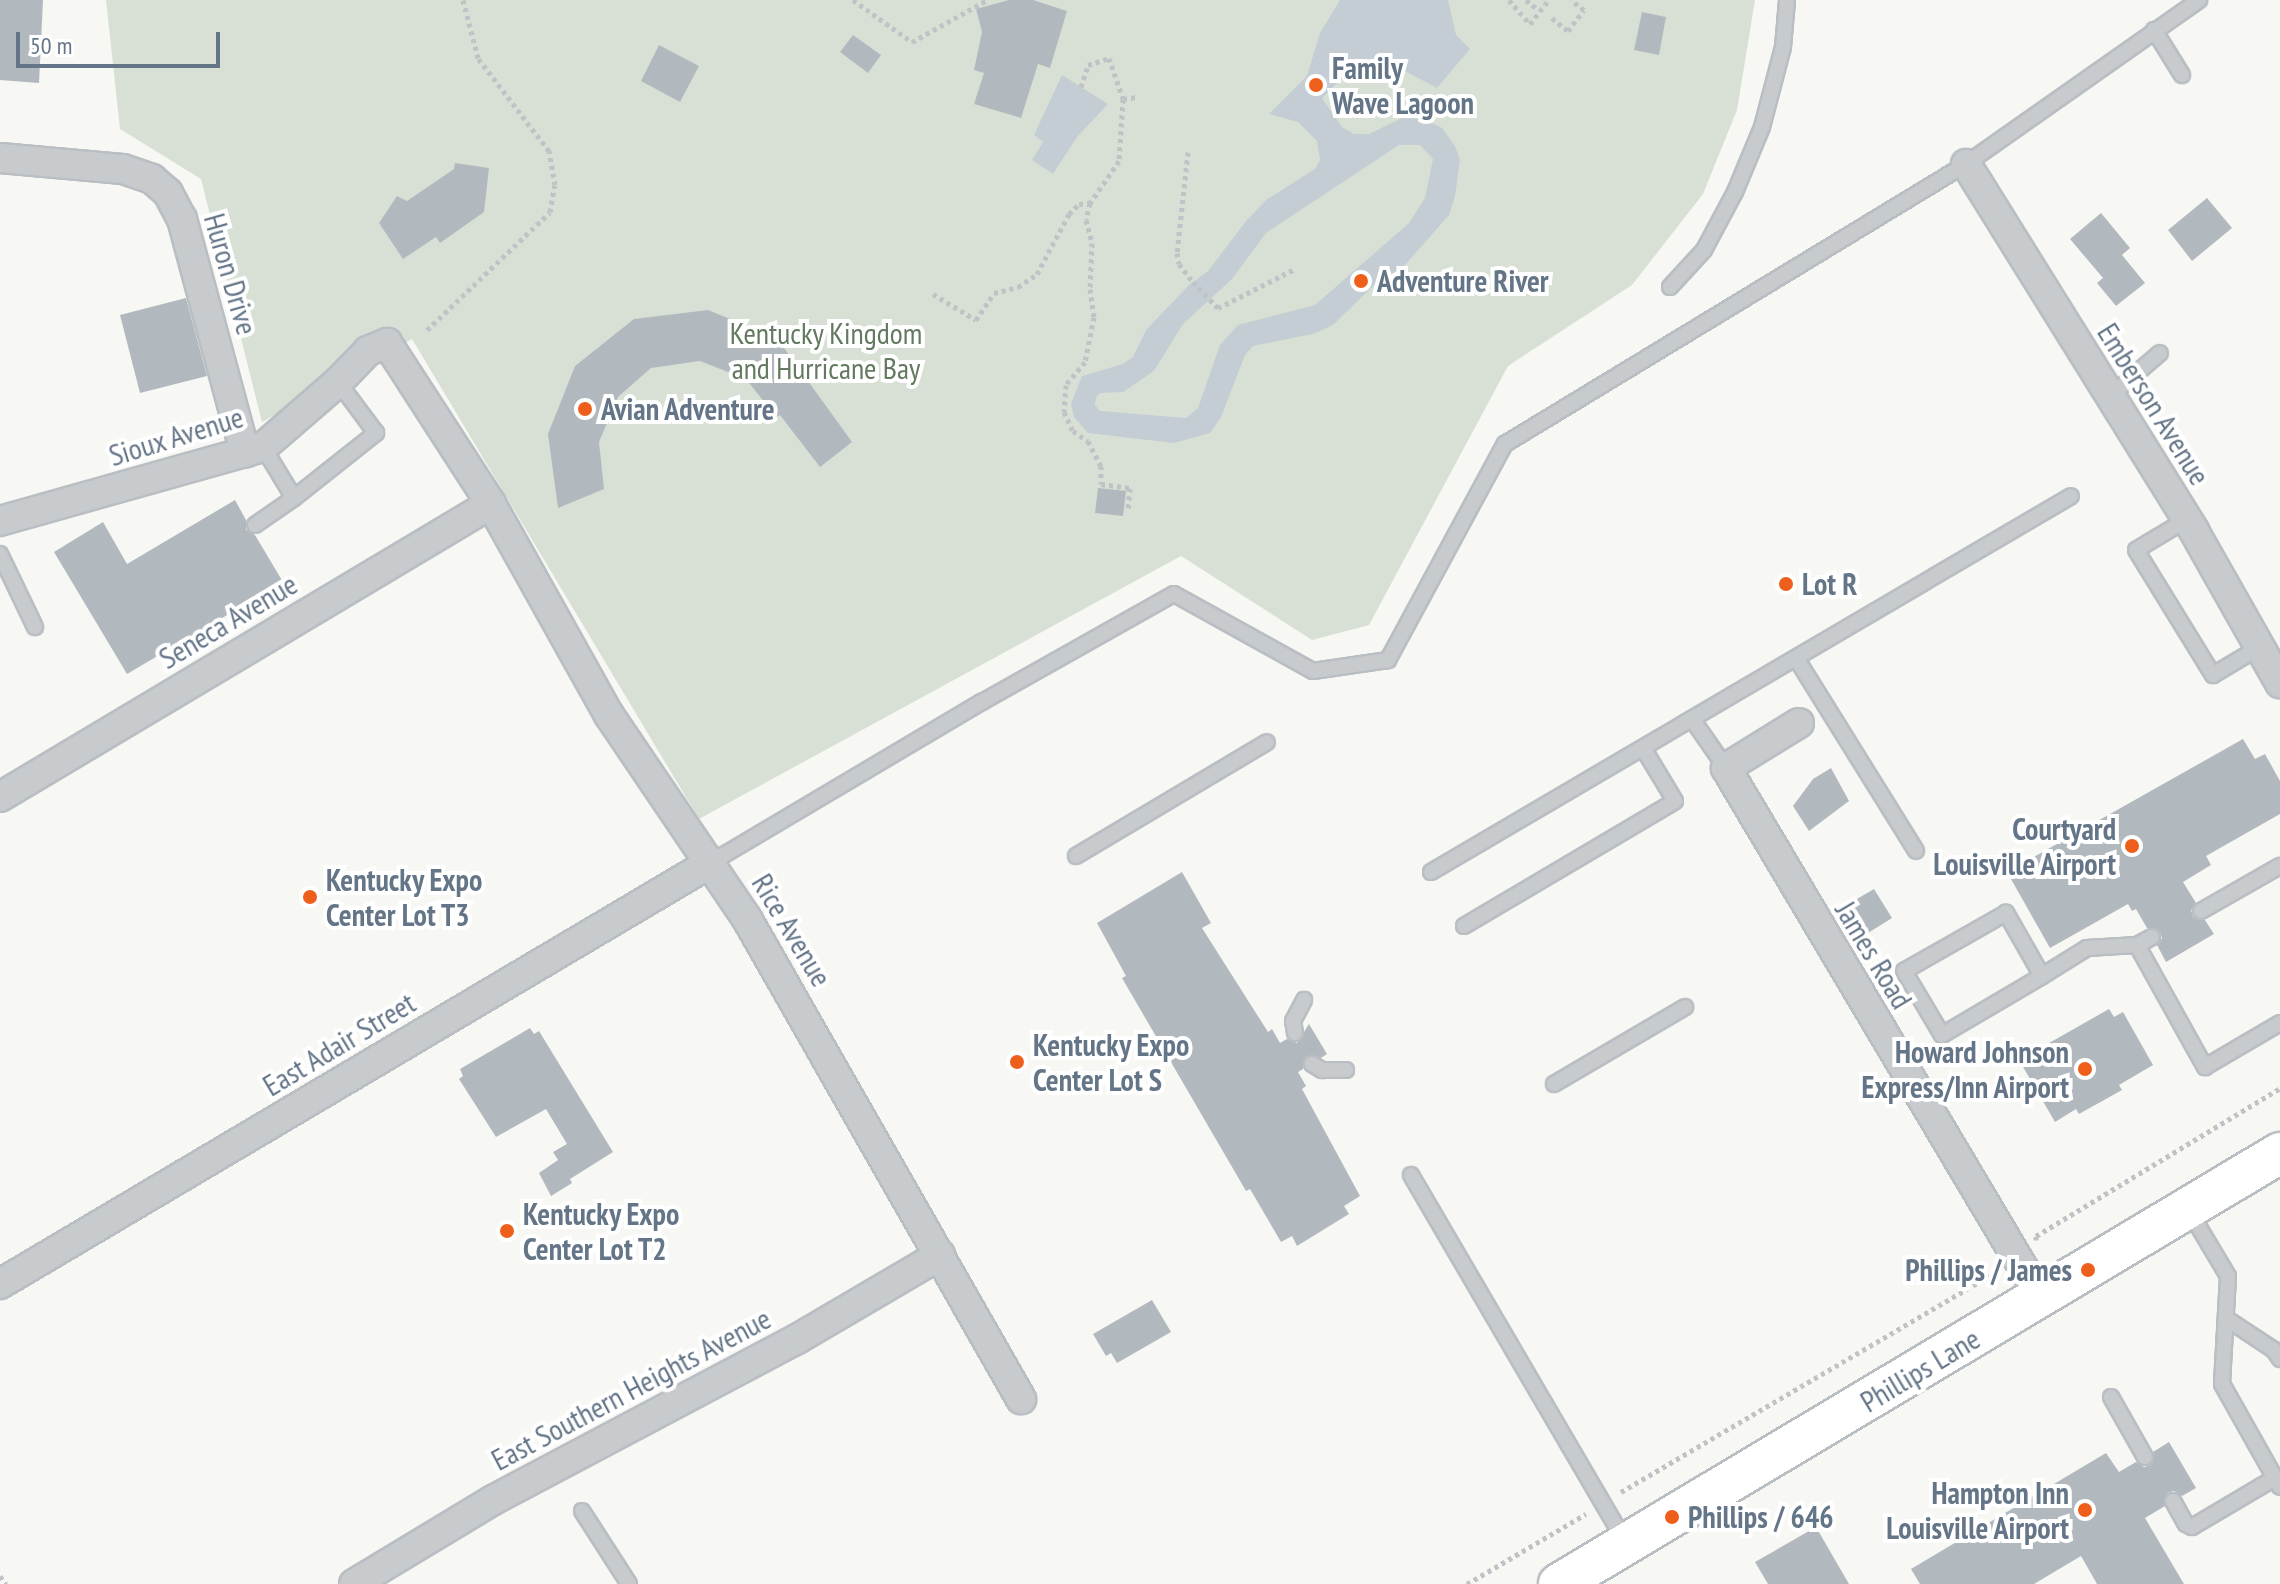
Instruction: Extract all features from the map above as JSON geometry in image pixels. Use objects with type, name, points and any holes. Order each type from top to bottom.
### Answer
[{"type":"main road","name":"Phillips Lane","points":[[1559,1584],[2280,1153]]},
{"type":"street","name":"Huron Drive","points":[[0,158],[123,169],[152,179],[168,193],[182,219],[254,450]]},
{"type":"street","name":"Emberson Avenue","points":[[1966,164],[2186,520],[2280,683]]},
{"type":"street","name":"Sioux Avenue","points":[[0,521],[254,450],[338,382],[368,351],[387,343]]},
{"type":"street","name":"Rice Avenue","points":[[387,343],[491,504],[609,715],[712,862],[1021,1399]]},
{"type":"street","name":"Seneca Avenue","points":[[0,797],[491,504]]},
{"type":"street","points":[[1726,768],[1799,723]]},
{"type":"street","name":"James Road","points":[[1726,768],[2041,1298]]},
{"type":"street","name":"East Adair Street","points":[[0,1284],[712,862]]},
{"type":"street","name":"East Southern Heights Avenue","points":[[354,1584],[493,1500],[689,1398],[940,1255]]},
{"type":"lane","points":[[1670,287],[1704,250],[1735,192],[1756,140],[1783,47],[1787,0]]},
{"type":"lane","points":[[712,862],[982,702],[1174,594],[1313,671],[1388,660],[1505,444],[1966,164],[2199,0]]},
{"type":"lane","points":[[2154,30],[2182,75]]},
{"type":"lane","points":[[2109,397],[2160,353]]},
{"type":"lane","points":[[255,525],[376,433],[338,382]]},
{"type":"lane","points":[[254,450],[294,498]]},
{"type":"lane","points":[[1431,872],[2071,496]]},
{"type":"lane","points":[[2186,520],[2136,550],[2213,675],[2260,647]]},
{"type":"lane","points":[[0,554],[35,627]]},
{"type":"lane","points":[[1796,658],[1916,851]]},
{"type":"lane","points":[[1692,719],[1726,768]]},
{"type":"lane","points":[[1076,856],[1267,742]]},
{"type":"lane","points":[[1464,926],[1675,801],[1643,748]]},
{"type":"lane","points":[[2201,911],[2280,866]]},
{"type":"lane","points":[[2042,976],[2006,913],[1904,971],[1942,1035],[2042,976],[2087,948],[2137,945],[2152,937]]},
{"type":"lane","points":[[2137,945],[2205,1067],[2279,1026]]},
{"type":"lane","points":[[1295,1033],[1293,1021],[1304,1000]]},
{"type":"lane","points":[[1554,1084],[1685,1007]]},
{"type":"lane","points":[[1312,1064],[1322,1070],[1346,1070]]},
{"type":"lane","points":[[1411,1175],[1626,1544]]},
{"type":"lane","points":[[2173,1501],[2192,1527],[2277,1483],[2222,1384],[2221,1352],[2227,1319],[2228,1276],[2188,1209]]},
{"type":"lane","points":[[2227,1319],[2274,1350],[2280,1359]]},
{"type":"lane","points":[[2111,1397],[2145,1457]]},
{"type":"lane","points":[[582,1511],[629,1584]]},
{"type":"path","points":[[427,330],[550,212],[555,185],[549,151],[478,58],[463,0]]},
{"type":"path","points":[[853,0],[912,42],[987,0]]},
{"type":"path","points":[[1509,0],[1530,24],[1549,0]]},
{"type":"path","points":[[1526,0],[1536,8]]},
{"type":"path","points":[[1552,18],[1568,31],[1584,10],[1571,0]]},
{"type":"path","points":[[1081,87],[1088,65],[1109,58],[1123,99],[1119,161],[1090,203],[1086,220],[1093,254],[1090,289],[1093,326],[1085,362],[1066,385],[1064,412],[1073,431],[1088,441],[1101,466],[1101,484],[1130,488],[1128,509]]},
{"type":"path","points":[[1123,99],[1137,97]]},
{"type":"path","points":[[1188,152],[1177,253],[1179,264],[1193,282],[1218,308],[1295,269]]},
{"type":"path","points":[[933,294],[976,320],[994,293],[1018,287],[1037,274],[1069,214],[1079,204],[1090,203]]},
{"type":"path","points":[[2034,1249],[2036,1236],[2280,1088]]},
{"type":"path","points":[[1621,1492],[2004,1267]]},
{"type":"path","points":[[1467,1584],[1586,1514]]},
{"type":"path","points":[[0,1576],[6,1584]]},
{"type":"green space","name":"Kentucky Kingdom and Hurricane Bay","points":[[106,0],[1755,0],[1737,110],[1703,194],[1632,285],[1508,366],[1369,625],[1312,640],[1181,556],[699,819],[412,339],[262,422],[201,179],[120,129]]},
{"type":"shaded area","name":"Adventure River","points":[[1340,0],[1448,0],[1456,35],[1470,49],[1437,88],[1401,69],[1381,68],[1358,72],[1340,80],[1322,98],[1342,127],[1354,134],[1369,134],[1402,118],[1424,119],[1442,128],[1455,146],[1460,160],[1449,215],[1405,265],[1372,287],[1333,325],[1313,334],[1253,346],[1245,355],[1221,417],[1210,433],[1174,443],[1088,433],[1074,417],[1071,404],[1082,376],[1123,364],[1133,357],[1146,330],[1189,285],[1208,271],[1266,200],[1315,169],[1320,160],[1317,141],[1298,122],[1269,114],[1307,76],[1320,33]],"holes":[[[1399,145],[1420,145],[1433,159],[1425,198],[1409,223],[1315,305],[1238,325],[1220,345],[1198,408],[1186,418],[1100,411],[1095,405],[1100,393],[1123,392],[1154,371],[1183,324],[1232,279],[1266,233]]]},
{"type":"shaded area","points":[[1062,75],[1108,104],[1077,137],[1053,174],[1032,160],[1043,142],[1034,135]]},
{"type":"building","points":[[0,0],[43,0],[39,83],[0,80]]},
{"type":"building","points":[[1009,0],[1033,0],[1067,11],[1050,68],[1038,64],[1021,118],[974,104],[984,73],[974,70],[982,32],[976,9]]},
{"type":"building","points":[[1642,12],[1666,17],[1659,55],[1634,50]]},
{"type":"building","points":[[853,35],[881,55],[868,73],[840,52]]},
{"type":"building","points":[[659,45],[699,66],[680,102],[641,81]]},
{"type":"building","points":[[455,163],[489,168],[484,212],[440,243],[436,237],[403,259],[379,223],[397,196],[407,201],[454,169]]},
{"type":"building","points":[[2207,198],[2232,228],[2192,261],[2168,230]]},
{"type":"building","points":[[2101,213],[2130,248],[2122,255],[2145,283],[2116,306],[2097,283],[2103,278],[2070,239]]},
{"type":"building","points":[[186,298],[207,376],[140,393],[120,315]]},
{"type":"building","name":"Avian Adventure","points":[[708,310],[777,338],[852,442],[820,467],[780,415],[776,417],[746,379],[700,361],[651,368],[618,397],[599,442],[604,489],[558,508],[548,434],[575,366],[634,319]]},
{"type":"building","points":[[1098,488],[1126,491],[1123,516],[1095,513]]},
{"type":"building","points":[[235,500],[246,520],[246,530],[255,535],[283,582],[127,674],[54,552],[103,522],[127,564]]},
{"type":"building","name":"Courtyard Louisville Airport","points":[[2243,739],[2255,759],[2265,754],[2280,781],[2280,814],[2206,856],[2211,865],[2183,882],[2196,903],[2191,910],[2193,917],[2205,920],[2214,934],[2166,962],[2157,945],[2162,938],[2160,932],[2147,928],[2136,909],[2132,911],[2128,904],[2050,948],[2007,872]]},
{"type":"building","points":[[1831,768],[1849,801],[1809,831],[1793,806],[1813,779]]},
{"type":"building","points":[[1182,872],[1211,923],[1202,928],[1268,1032],[1272,1029],[1280,1043],[1287,1039],[1297,1043],[1309,1024],[1327,1054],[1321,1058],[1307,1056],[1303,1069],[1298,1072],[1306,1086],[1302,1089],[1360,1196],[1344,1206],[1349,1214],[1297,1246],[1292,1236],[1281,1242],[1250,1189],[1246,1191],[1122,978],[1126,976],[1097,923]]},
{"type":"building","points":[[1874,889],[1892,918],[1868,933],[1850,903]]},
{"type":"building","name":"Howard Johnson Express/Inn Airport","points":[[2109,1009],[2114,1017],[2123,1012],[2153,1065],[2119,1085],[2122,1090],[2079,1114],[2076,1109],[2055,1122],[2019,1060]]},
{"type":"building","points":[[530,1028],[534,1034],[539,1031],[613,1152],[570,1179],[572,1183],[551,1196],[539,1173],[558,1160],[553,1152],[567,1144],[546,1109],[496,1137],[459,1079],[463,1076],[460,1069]]},
{"type":"building","points":[[1152,1300],[1171,1332],[1117,1363],[1111,1353],[1106,1356],[1093,1334]]},
{"type":"building","name":"Hampton Inn Louisville Airport","points":[[2169,1442],[2196,1488],[2182,1496],[2174,1491],[2167,1493],[2165,1506],[2145,1518],[2184,1584],[2097,1584],[2081,1556],[2034,1584],[1920,1584],[1911,1569],[2106,1453],[2119,1472],[2136,1462],[2144,1467],[2151,1465],[2153,1452]]},
{"type":"building","points":[[1816,1527],[1849,1584],[1768,1584],[1755,1562]]},
{"type":"place","name":"Family Wave Lagoon","points":[[1316,85]]},
{"type":"place","name":"Adventure River","points":[[1361,281]]},
{"type":"place","name":"Avian Adventure","points":[[585,409]]},
{"type":"place","name":"Lot R","points":[[1786,584]]},
{"type":"place","name":"Courtyard Louisville Airport","points":[[2132,846]]},
{"type":"place","name":"Kentucky Expo Center Lot T3","points":[[310,897]]},
{"type":"place","name":"Kentucky Expo Center Lot S","points":[[1017,1062]]},
{"type":"place","name":"Howard Johnson Express/Inn Airport","points":[[2085,1069]]},
{"type":"place","name":"Kentucky Expo Center Lot T2","points":[[507,1231]]},
{"type":"place","name":"Phillips / James","points":[[2088,1270]]},
{"type":"place","name":"Hampton Inn Louisville Airport","points":[[2085,1510]]},
{"type":"place","name":"Phillips / 646","points":[[1672,1517]]}]
